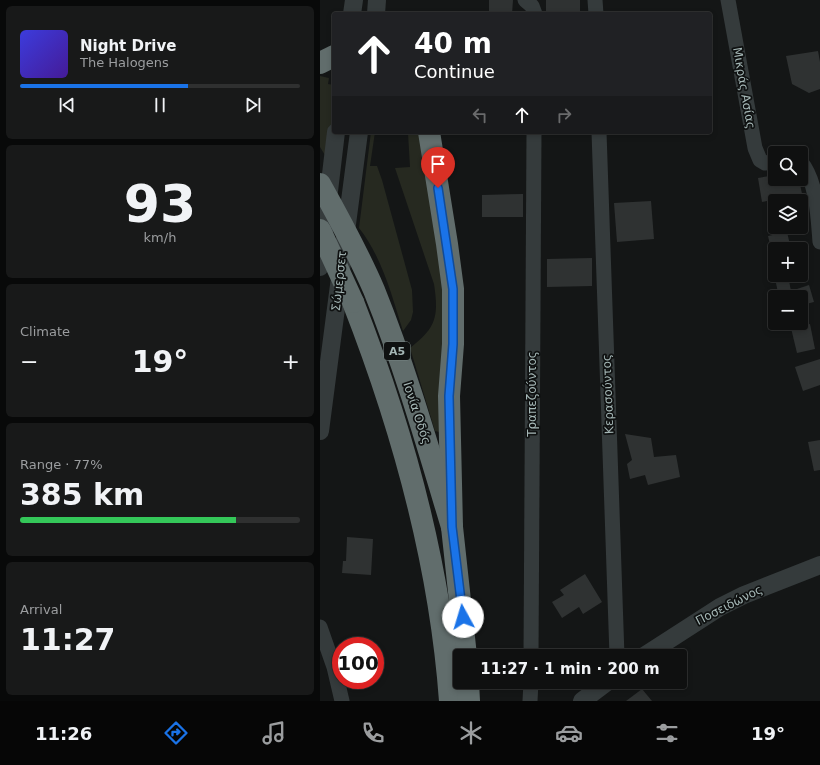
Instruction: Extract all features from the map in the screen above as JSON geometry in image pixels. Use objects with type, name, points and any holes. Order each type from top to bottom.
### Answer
[{"type":"highway","points":[[320,63],[332,57]]},
{"type":"highway","points":[[320,70],[332,73]]},
{"type":"highway","points":[[429,134],[453,289],[453,344],[449,396],[452,527]]},
{"type":"highway","name":"Ιονία Οδός","points":[[320,184],[350,238],[373,289],[395,345],[430,454],[452,527],[465,649]]},
{"type":"highway","name":"Ιονία Οδός","points":[[320,230],[353,302],[368,340],[399,433],[423,522],[441,617],[453,661]]},
{"type":"highway","points":[[320,257],[340,288],[353,302]]},
{"type":"highway","name":"Α5","points":[[450,701],[455,689]]},
{"type":"highway","name":"Α5","points":[[463,689],[469,701]]},
{"type":"street","points":[[352,12],[354,0]]},
{"type":"street","points":[[376,0],[376,12]]},
{"type":"street","points":[[525,0],[532,6],[534,12]]},
{"type":"street","points":[[596,0],[596,12]]},
{"type":"street","name":"Μικράς Ασίας","points":[[728,0],[755,148],[760,160],[764,163],[768,163]]},
{"type":"street","name":"Σώμερσετ","points":[[320,267],[336,134]]},
{"type":"street","name":"Σώμερσετ","points":[[320,431],[359,134]]},
{"type":"street","name":"Τραπεζούντος","points":[[531,649],[534,134]]},
{"type":"street","name":"Κερασούντος","points":[[599,134],[617,649]]},
{"type":"street","points":[[808,174],[813,189],[820,242]]},
{"type":"street","name":"Ποσειδώνος","points":[[655,649],[720,607],[744,595],[820,565]]},
{"type":"street","points":[[320,627],[334,667],[342,701]]},
{"type":"street","points":[[530,689],[530,701]]},
{"type":"street","points":[[582,701],[598,689]]},
{"type":"shaded area","points":[[320,76],[329,78],[328,84],[332,85],[332,125],[328,160],[320,147]]},
{"type":"shaded area","points":[[371,134],[375,134],[370,166],[377,166],[382,180],[412,290],[413,312],[411,320],[403,331],[386,277],[374,251],[359,228]]},
{"type":"shaded area","points":[[408,134],[421,134],[446,312],[439,432],[435,431],[410,348],[419,341],[430,328],[434,321],[436,305],[434,284],[395,168],[410,167]]},
{"type":"building","points":[[489,0],[513,0],[512,12],[489,12]]},
{"type":"building","points":[[546,0],[580,0],[580,11],[546,12]]},
{"type":"building","points":[[818,51],[820,62],[820,89],[809,93],[792,84],[786,56]]},
{"type":"building","points":[[768,176],[768,186],[800,186],[802,194],[768,194],[768,201],[762,202],[758,178]]},
{"type":"building","points":[[523,194],[523,217],[482,217],[482,195]]},
{"type":"building","points":[[651,201],[654,239],[617,242],[614,203]]},
{"type":"building","points":[[787,234],[789,242],[769,242],[768,236]]},
{"type":"building","points":[[592,258],[592,286],[547,287],[547,259]]},
{"type":"building","points":[[776,282],[789,282],[791,290],[777,290]]},
{"type":"building","points":[[809,285],[814,302],[808,304],[808,290],[797,289]]},
{"type":"building","points":[[808,324],[810,324],[815,349],[797,353],[791,330],[808,330]]},
{"type":"building","points":[[820,359],[820,385],[803,391],[795,367]]},
{"type":"building","points":[[625,434],[651,438],[654,457],[676,455],[680,477],[648,485],[645,475],[630,479],[627,464],[632,460]]},
{"type":"building","points":[[820,440],[820,470],[814,471],[808,442]]},
{"type":"building","points":[[347,537],[373,539],[371,575],[342,573],[343,561],[346,561]]},
{"type":"building","points":[[585,574],[602,602],[583,614],[579,607],[562,618],[552,602],[564,595],[560,590]]},
{"type":"building","points":[[642,689],[652,701],[626,701]]},
{"type":"route","points":[[438,188],[453,289],[453,344],[449,396],[452,527],[463,617]]}]
